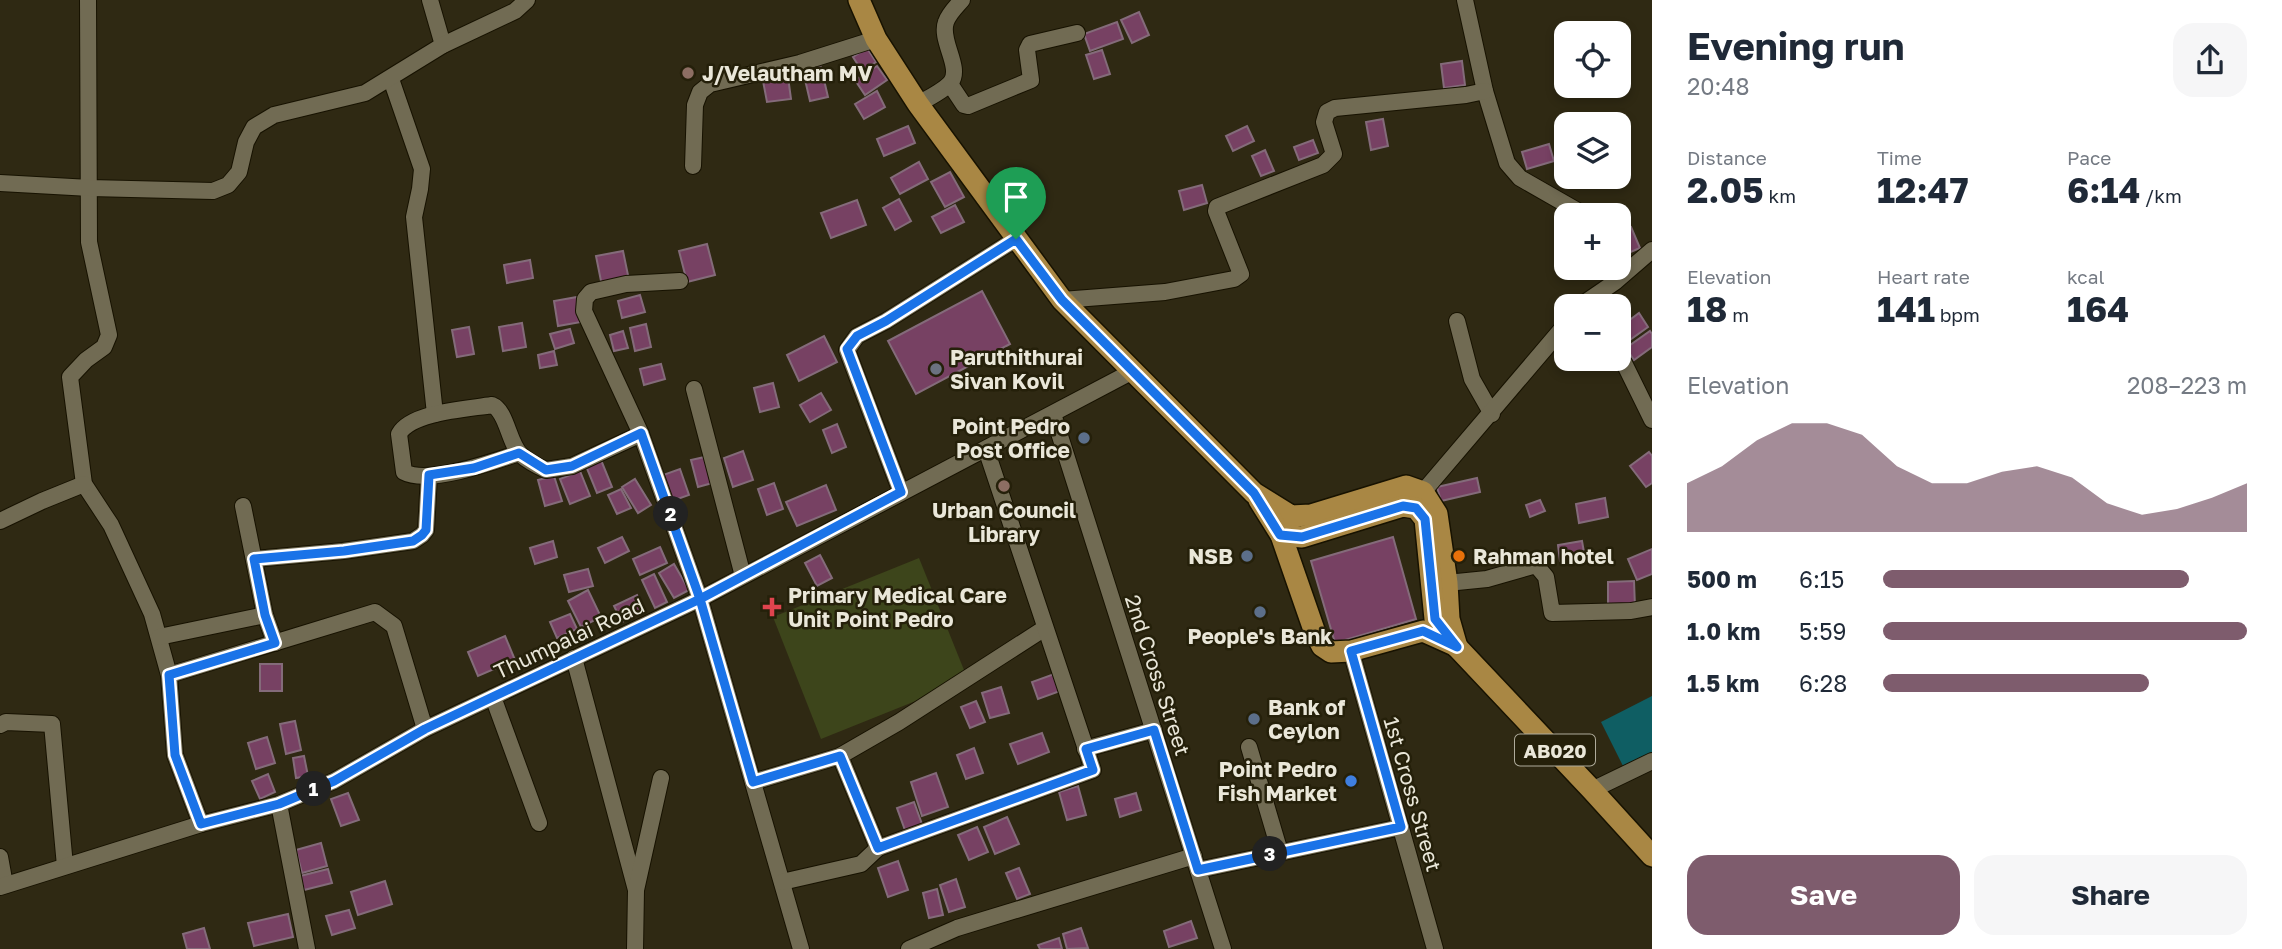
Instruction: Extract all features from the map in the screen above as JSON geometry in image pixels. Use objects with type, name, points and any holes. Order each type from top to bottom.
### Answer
[{"type":"main road","points":[[859,0],[876,39],[918,104],[1062,300],[1254,493],[1280,535],[1322,646],[1331,652],[1351,651]]},
{"type":"main road","points":[[1254,493],[1291,516],[1311,515],[1406,486],[1423,492]]},
{"type":"main road","name":"AB020","points":[[1423,492],[1437,514],[1447,583],[1449,619],[1457,647]]},
{"type":"main road","name":"AB020","points":[[1280,535],[1302,537],[1403,506],[1416,508],[1425,519],[1435,619],[1457,647],[1652,856]]},
{"type":"main road","name":"AB020","points":[[1351,651],[1423,631],[1457,647]]},
{"type":"street","points":[[88,0],[89,242],[109,335],[104,347],[86,360],[70,377],[83,484],[111,525],[152,614],[169,675],[175,755],[201,824]]},
{"type":"street","points":[[430,0],[443,45]]},
{"type":"street","points":[[0,183],[213,191],[228,185],[239,172],[246,142],[254,127],[274,115],[365,93],[443,45],[515,11],[527,0]]},
{"type":"street","points":[[918,104],[950,84],[954,69],[944,31],[951,12],[962,0]]},
{"type":"street","points":[[1465,0],[1485,91],[1507,163],[1520,177],[1564,203]]},
{"type":"street","points":[[950,84],[968,106],[1031,80],[1027,50],[1030,44],[1077,33]]},
{"type":"street","points":[[693,166],[695,105],[700,92],[710,84],[800,63],[876,39]]},
{"type":"street","points":[[391,79],[422,169],[414,217],[435,414]]},
{"type":"street","points":[[1062,300],[1165,292],[1234,279],[1241,274],[1216,211],[1217,207],[1329,161],[1334,154],[1324,122],[1327,112],[1335,108],[1485,91]]},
{"type":"street","points":[[901,492],[847,349],[857,336],[886,321],[1016,239]]},
{"type":"street","points":[[1631,263],[1652,250]]},
{"type":"street","points":[[1592,294],[1607,280]]},
{"type":"street","points":[[680,281],[626,284],[591,292],[586,299],[584,312],[641,433],[700,599],[801,949]]},
{"type":"street","points":[[1457,321],[1472,379],[1492,414]]},
{"type":"street","points":[[1423,492],[1554,339]]},
{"type":"street","name":"Thumpalai Road","points":[[3,886],[201,824],[279,804],[334,781],[425,729],[700,599],[1133,371]]},
{"type":"street","points":[[1628,371],[1652,420]]},
{"type":"street","points":[[694,389],[743,576]]},
{"type":"street","points":[[519,453],[474,468],[411,476],[404,472],[399,434],[407,424],[435,414],[492,405],[501,412],[507,431],[519,453],[546,470],[572,466],[641,433]]},
{"type":"street","name":"2nd Cross Street","points":[[1053,414],[1223,949]]},
{"type":"street","points":[[782,882],[861,864],[878,848],[1093,770],[986,449]]},
{"type":"street","points":[[254,559],[344,551],[413,541],[426,530],[429,475]]},
{"type":"street","points":[[0,521],[83,484]]},
{"type":"street","points":[[243,506],[265,615],[275,643]]},
{"type":"street","points":[[1447,583],[1487,579],[1536,565],[1546,577],[1552,613],[1631,611],[1652,607]]},
{"type":"street","points":[[169,675],[375,612],[394,626],[425,729]]},
{"type":"street","points":[[159,637],[265,615]]},
{"type":"street","points":[[753,782],[840,756],[899,722],[1045,628]]},
{"type":"street","name":"1st Cross Street","points":[[1351,651],[1435,949]]},
{"type":"street","points":[[574,659],[636,890]]},
{"type":"street","points":[[492,697],[539,822]]},
{"type":"street","points":[[0,725],[6,722],[52,724],[65,866]]},
{"type":"street","points":[[1086,749],[1154,730]]},
{"type":"street","points":[[1249,747],[1280,852]]},
{"type":"street","points":[[840,756],[878,848]]},
{"type":"street","points":[[1592,790],[1652,761]]},
{"type":"street","points":[[635,949],[636,890],[661,778]]},
{"type":"street","points":[[279,804],[307,949]]},
{"type":"street","points":[[909,949],[957,928],[1196,863],[1280,852],[1401,827]]},
{"type":"street","points":[[0,857],[3,886]]},
{"type":"green space","points":[[919,558],[968,680],[821,739],[773,617]]},
{"type":"water","points":[[1652,696],[1652,752],[1623,766],[1601,722]]},
{"type":"building","points":[[1139,12],[1149,35],[1132,43],[1121,20]]},
{"type":"building","points":[[1117,22],[1123,39],[1090,51],[1084,34]]},
{"type":"building","points":[[867,48],[876,62],[862,71],[853,57]]},
{"type":"building","points":[[1102,50],[1110,74],[1094,79],[1086,55]]},
{"type":"building","points":[[1462,61],[1465,85],[1444,88],[1441,64]]},
{"type":"building","points":[[877,66],[887,80],[865,95],[855,80]]},
{"type":"building","points":[[821,67],[828,97],[810,101],[803,71]]},
{"type":"building","points":[[788,77],[791,99],[767,102],[763,81]]},
{"type":"building","points":[[877,91],[885,107],[864,119],[855,104]]},
{"type":"building","points":[[1383,119],[1388,146],[1371,150],[1366,122]]},
{"type":"building","points":[[908,126],[915,143],[884,156],[877,139]]},
{"type":"building","points":[[1247,126],[1254,141],[1233,151],[1226,136]]},
{"type":"building","points":[[1313,140],[1318,153],[1299,160],[1294,147]]},
{"type":"building","points":[[1549,144],[1554,161],[1527,169],[1522,152]]},
{"type":"building","points":[[1265,150],[1274,171],[1261,176],[1252,156]]},
{"type":"building","points":[[919,162],[928,179],[900,194],[891,178]]},
{"type":"building","points":[[950,172],[964,197],[945,207],[931,182]]},
{"type":"building","points":[[1202,185],[1207,203],[1184,210],[1179,191]]},
{"type":"building","points":[[899,199],[911,221],[895,230],[883,208]]},
{"type":"building","points":[[857,200],[866,225],[831,238],[821,213]]},
{"type":"building","points":[[955,205],[964,222],[941,233],[932,217]]},
{"type":"building","points":[[1631,227],[1640,248],[1631,252]]},
{"type":"building","points":[[707,244],[715,275],[687,282],[679,251]]},
{"type":"building","points":[[623,251],[629,280],[602,286],[596,256]]},
{"type":"building","points":[[530,260],[533,278],[507,283],[504,265]]},
{"type":"building","points":[[982,291],[1010,344],[916,394],[888,341]]},
{"type":"building","points":[[640,295],[645,312],[622,318],[618,301]]},
{"type":"building","points":[[577,297],[581,322],[558,326],[554,301]]},
{"type":"building","points":[[1639,313],[1648,327],[1631,339],[1631,319]]},
{"type":"building","points":[[522,323],[526,347],[503,351],[499,327]]},
{"type":"building","points":[[646,324],[651,347],[635,351],[630,328]]},
{"type":"building","points":[[469,327],[474,354],[457,357],[452,330]]},
{"type":"building","points":[[570,329],[574,343],[555,349],[550,334]]},
{"type":"building","points":[[623,331],[628,348],[614,351],[610,335]]},
{"type":"building","points":[[1650,331],[1652,334],[1652,347],[1634,360],[1631,344]]},
{"type":"building","points":[[824,336],[837,362],[799,381],[787,355]]},
{"type":"building","points":[[554,351],[557,365],[540,368],[538,355]]},
{"type":"building","points":[[661,364],[665,379],[644,385],[640,369]]},
{"type":"building","points":[[773,383],[779,407],[760,412],[754,388]]},
{"type":"building","points":[[821,393],[831,410],[810,422],[800,405]]},
{"type":"building","points":[[837,424],[846,447],[832,453],[823,430]]},
{"type":"building","points":[[743,451],[753,480],[733,487],[724,458]]},
{"type":"building","points":[[1649,452],[1652,456],[1652,483],[1646,487],[1630,466]]},
{"type":"building","points":[[709,456],[716,482],[698,487],[691,460]]},
{"type":"building","points":[[601,460],[612,487],[597,493],[586,466]]},
{"type":"building","points":[[680,469],[689,495],[672,501],[663,475]]},
{"type":"building","points":[[580,471],[590,496],[570,504],[560,479]]},
{"type":"building","points":[[554,476],[562,501],[545,506],[538,480]]},
{"type":"building","points":[[1477,478],[1480,492],[1441,501],[1437,487]]},
{"type":"building","points":[[635,479],[651,505],[638,513],[622,487]]},
{"type":"building","points":[[774,483],[783,509],[767,515],[758,489]]},
{"type":"building","points":[[826,485],[836,510],[797,526],[786,502]]},
{"type":"building","points":[[621,489],[631,508],[617,514],[608,495]]},
{"type":"building","points":[[1605,498],[1608,517],[1579,523],[1576,504]]},
{"type":"building","points":[[1540,500],[1545,511],[1530,517],[1526,505]]},
{"type":"building","points":[[622,537],[629,551],[605,563],[598,548]]},
{"type":"building","points":[[1393,537],[1416,619],[1335,643],[1311,561]]},
{"type":"building","points":[[553,541],[557,557],[535,564],[530,548]]},
{"type":"building","points":[[1582,541],[1585,558],[1560,561],[1558,545]]},
{"type":"building","points":[[660,547],[667,563],[640,575],[633,559]]},
{"type":"building","points":[[1652,549],[1652,574],[1637,580],[1628,559]]},
{"type":"building","points":[[820,555],[832,578],[817,586],[805,563]]},
{"type":"building","points":[[674,564],[689,590],[674,598],[659,573]]},
{"type":"building","points":[[588,569],[593,586],[569,592],[564,575]]},
{"type":"building","points":[[654,574],[667,602],[655,608],[642,580]]},
{"type":"building","points":[[1634,581],[1635,607],[1608,608],[1608,582]]},
{"type":"building","points":[[588,590],[601,617],[581,627],[568,601]]},
{"type":"building","points":[[637,595],[644,612],[622,622],[614,606]]},
{"type":"building","points":[[570,614],[577,629],[557,638],[550,622]]},
{"type":"building","points":[[505,636],[515,660],[478,676],[468,652]]},
{"type":"building","points":[[260,664],[282,664],[282,691],[260,691]]},
{"type":"building","points":[[1057,673],[1063,690],[1038,699],[1032,682]]},
{"type":"building","points":[[1001,687],[1009,713],[990,718],[982,693]]},
{"type":"building","points":[[976,701],[985,722],[970,728],[961,707]]},
{"type":"building","points":[[295,721],[301,750],[286,754],[280,724]]},
{"type":"building","points":[[1042,733],[1049,752],[1018,764],[1010,744]]},
{"type":"building","points":[[267,737],[275,763],[256,769],[248,743]]},
{"type":"building","points":[[974,748],[983,773],[966,779],[957,755]]},
{"type":"building","points":[[304,756],[308,776],[296,778],[293,758]]},
{"type":"building","points":[[936,773],[948,807],[922,816],[911,782]]},
{"type":"building","points":[[268,774],[275,792],[260,799],[252,781]]},
{"type":"building","points":[[1078,786],[1086,815],[1067,820],[1059,792]]},
{"type":"building","points":[[348,793],[359,820],[341,826],[331,799]]},
{"type":"building","points":[[1136,793],[1141,810],[1120,817],[1115,799]]},
{"type":"building","points":[[914,802],[923,827],[906,833],[897,808]]},
{"type":"building","points":[[1007,817],[1019,844],[995,854],[984,827]]},
{"type":"building","points":[[977,827],[988,852],[969,860],[958,835]]},
{"type":"building","points":[[321,843],[327,866],[302,873],[296,850]]},
{"type":"building","points":[[898,861],[908,890],[888,897],[878,868]]},
{"type":"building","points":[[1019,868],[1030,894],[1017,899],[1006,873]]},
{"type":"building","points":[[328,869],[332,883],[304,890],[300,876]]},
{"type":"building","points":[[956,879],[965,907],[949,912],[940,885]]},
{"type":"building","points":[[385,881],[392,904],[358,915],[351,892]]},
{"type":"building","points":[[937,889],[943,915],[929,918],[923,893]]},
{"type":"building","points":[[349,910],[355,928],[332,935],[326,916]]},
{"type":"building","points":[[288,914],[293,937],[254,946],[248,923]]},
{"type":"building","points":[[1191,921],[1197,938],[1169,947],[1164,931]]},
{"type":"building","points":[[204,928],[210,949],[187,949],[183,934]]},
{"type":"building","points":[[1081,928],[1088,948],[1067,949],[1063,934]]},
{"type":"building","points":[[1059,938],[1062,949],[1040,949],[1038,945]]},
{"type":"place","name":"J/Velautham MV","points":[[688,73]]},
{"type":"place","name":"Paruthithurai Sivan Kovil","points":[[936,369]]},
{"type":"place","name":"Point Pedro Post Office","points":[[1084,438]]},
{"type":"place","name":"Urban Council Library","points":[[1004,486]]},
{"type":"place","name":"NSB","points":[[1247,556]]},
{"type":"place","name":"Rahman hotel","points":[[1459,556]]},
{"type":"place","name":"Primary Medical Care Unit Point Pedro","points":[[772,607]]},
{"type":"place","name":"People's Bank","points":[[1260,612]]},
{"type":"place","name":"Bank of Ceylon","points":[[1254,719]]},
{"type":"place","name":"Point Pedro Fish Market","points":[[1351,781]]},
{"type":"route","points":[[1016,239],[886,321],[857,336],[847,349],[901,492],[700,599],[425,729],[334,781],[279,804],[201,824],[175,755],[169,675],[275,643],[265,615],[254,559],[344,551],[413,541],[426,530],[429,475],[474,468],[519,453],[546,470],[572,466],[641,433],[700,599],[753,782],[840,756],[878,848],[1093,770],[1086,749],[1154,730],[1198,870],[1401,827],[1351,651],[1423,631],[1457,647],[1435,619],[1425,519],[1416,508],[1403,506],[1302,537],[1280,535],[1254,493],[1062,300],[1016,239]]}]
